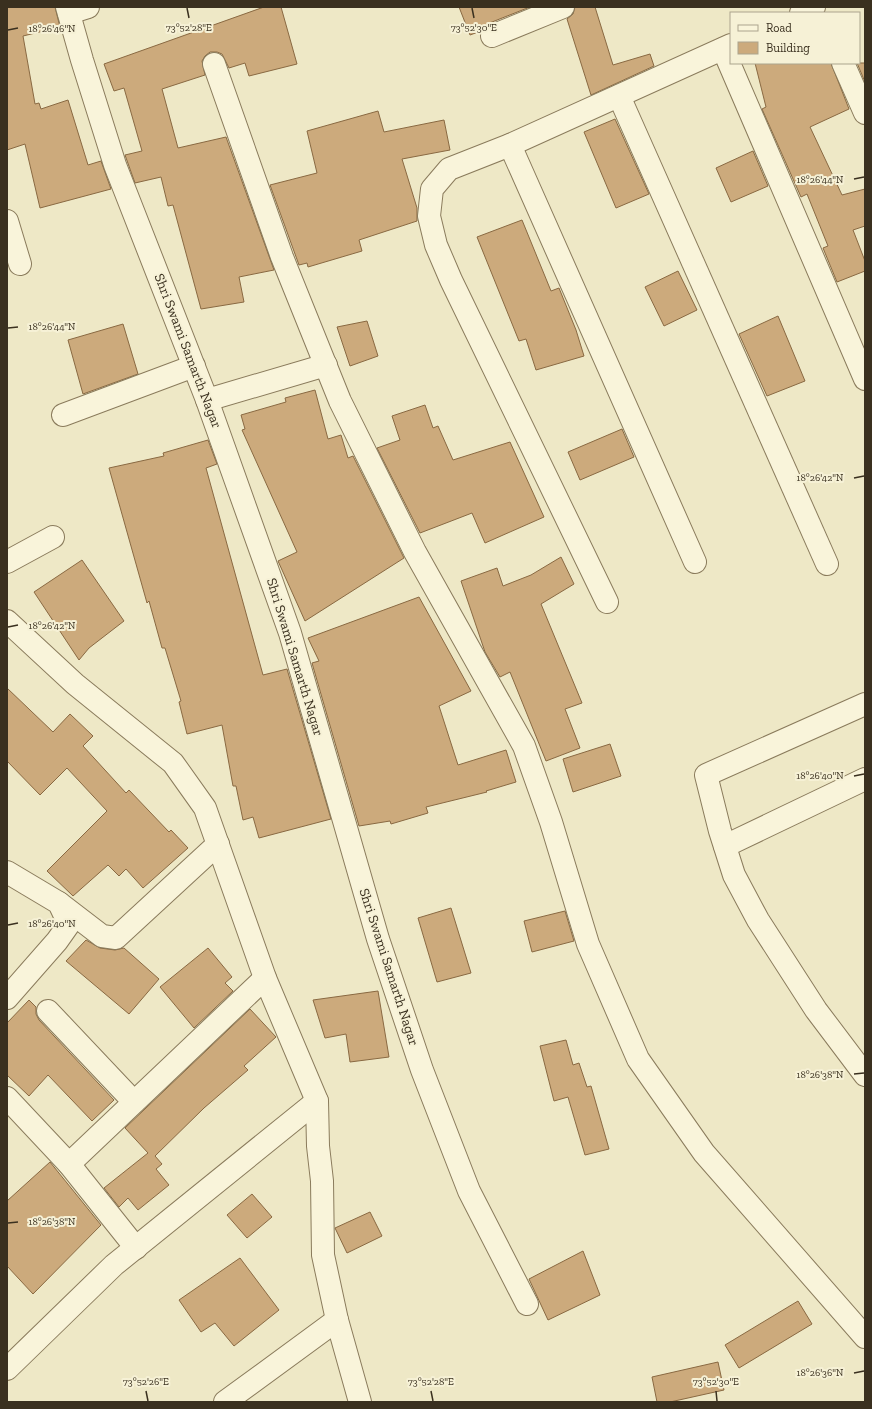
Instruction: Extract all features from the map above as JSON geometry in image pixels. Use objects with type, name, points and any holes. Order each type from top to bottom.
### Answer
[{"type":"street","points":[[492,36],[563,7]]},
{"type":"street","points":[[803,12],[814,7]]},
{"type":"street","name":"Shri Swami Samarth Nagar","points":[[75,9],[115,165],[207,400],[290,633],[378,939],[422,1070],[469,1192],[527,1304]]},
{"type":"street","points":[[607,602],[450,280],[436,245],[429,216],[432,189],[449,169],[510,145],[727,47]]},
{"type":"street","points":[[214,64],[282,257],[340,401],[415,552],[524,746],[551,822],[588,944],[638,1059],[704,1153],[865,1337]]},
{"type":"street","points":[[734,64],[865,379]]},
{"type":"street","points":[[843,64],[865,113]]},
{"type":"street","points":[[619,96],[827,564]]},
{"type":"street","points":[[510,145],[695,562]]},
{"type":"street","points":[[7,221],[20,264]]},
{"type":"street","points":[[207,400],[326,364]]},
{"type":"street","points":[[63,415],[194,366]]},
{"type":"street","points":[[7,562],[53,537]]},
{"type":"street","points":[[7,621],[75,684],[173,763],[205,808],[265,978],[317,1101],[318,1146],[322,1182],[323,1255],[337,1320],[360,1402]]},
{"type":"street","points":[[865,704],[706,775],[734,875],[758,920],[816,1010],[865,1075]]},
{"type":"street","points":[[725,846],[865,779]]},
{"type":"street","points":[[7,872],[59,903],[102,936],[116,938],[218,844]]},
{"type":"street","points":[[7,998],[57,941],[69,924],[59,903]]},
{"type":"street","points":[[69,1164],[265,978]]},
{"type":"street","points":[[48,1011],[134,1102]]},
{"type":"street","points":[[7,1098],[69,1164],[136,1248]]},
{"type":"street","points":[[7,1369],[114,1265],[317,1101]]},
{"type":"street","points":[[225,1402],[337,1320]]},
{"type":"building","points":[[7,7],[55,7],[60,27],[23,36],[35,104],[39,103],[41,109],[68,100],[88,165],[101,161],[111,189],[40,208],[25,144],[7,150]]},
{"type":"building","points":[[264,7],[281,7],[297,64],[249,76],[245,63],[229,68],[222,54],[210,52],[202,61],[205,75],[162,89],[178,148],[226,137],[274,270],[239,277],[244,302],[201,309],[173,205],[168,206],[161,177],[135,183],[125,155],[142,151],[124,88],[114,91],[104,64]]},
{"type":"building","points":[[459,7],[530,7],[487,24],[481,31],[470,35]]},
{"type":"building","points":[[575,7],[595,7],[613,65],[650,54],[654,66],[591,95],[567,19],[573,14]]},
{"type":"building","points":[[860,63],[865,63],[865,82],[857,64]]},
{"type":"building","points":[[755,64],[831,64],[849,109],[810,127],[842,195],[865,189],[865,226],[853,230],[865,261],[865,271],[837,282],[823,248],[828,246],[807,194],[801,197],[762,109],[766,107]]},
{"type":"building","points":[[378,111],[384,132],[444,120],[450,150],[402,159],[417,208],[417,221],[359,240],[362,251],[308,267],[307,263],[299,265],[270,185],[317,173],[307,131]]},
{"type":"building","points":[[615,119],[649,194],[616,208],[584,132]]},
{"type":"building","points":[[753,151],[768,186],[731,202],[716,168]]},
{"type":"building","points":[[522,220],[551,291],[559,288],[576,330],[584,356],[536,370],[526,339],[519,341],[477,237]]},
{"type":"building","points":[[678,271],[697,310],[664,326],[645,287]]},
{"type":"building","points":[[778,316],[805,381],[767,396],[739,334]]},
{"type":"building","points":[[367,321],[378,356],[350,366],[337,327]]},
{"type":"building","points":[[123,324],[138,374],[83,394],[68,340]]},
{"type":"building","points":[[315,390],[328,439],[341,435],[348,458],[353,456],[404,558],[305,621],[278,561],[297,552],[242,430],[245,429],[241,415],[286,402],[285,398]]},
{"type":"building","points":[[425,405],[433,428],[438,426],[453,460],[510,442],[544,517],[485,543],[472,513],[420,533],[377,448],[400,440],[392,416]]},
{"type":"building","points":[[622,429],[634,457],[580,480],[568,452]]},
{"type":"building","points":[[208,440],[217,464],[206,468],[263,675],[287,669],[331,819],[259,838],[253,817],[243,820],[236,786],[233,786],[222,725],[187,734],[179,702],[181,701],[165,648],[162,648],[149,601],[147,603],[109,468],[164,456],[163,453]]},
{"type":"building","points":[[561,557],[574,584],[541,604],[582,703],[565,709],[580,748],[546,761],[510,672],[500,677],[485,652],[461,581],[497,568],[503,586],[531,575]]},
{"type":"building","points":[[82,560],[124,621],[89,648],[79,660],[34,592]]},
{"type":"building","points":[[419,597],[471,691],[439,706],[458,765],[506,750],[516,782],[486,791],[487,792],[426,807],[428,813],[391,824],[390,821],[359,826],[312,663],[319,661],[308,638]]},
{"type":"building","points":[[7,688],[53,732],[70,714],[93,736],[83,746],[126,793],[129,790],[169,832],[171,830],[188,848],[143,888],[126,869],[119,876],[108,865],[73,896],[47,871],[107,811],[67,768],[40,795],[7,761]]},
{"type":"building","points":[[610,744],[621,776],[573,792],[563,759]]},
{"type":"building","points":[[451,908],[471,973],[437,982],[418,918]]},
{"type":"building","points":[[565,911],[574,941],[532,952],[524,921]]},
{"type":"building","points":[[86,940],[100,948],[115,950],[124,948],[159,979],[129,1014],[66,961]]},
{"type":"building","points":[[208,948],[232,977],[225,983],[233,991],[194,1028],[160,987]]},
{"type":"building","points":[[378,991],[389,1057],[350,1062],[346,1034],[325,1038],[313,1000]]},
{"type":"building","points":[[29,1000],[36,1007],[36,1014],[39,1020],[114,1100],[92,1121],[48,1075],[29,1096],[7,1075],[7,1023]]},
{"type":"building","points":[[250,1009],[276,1037],[244,1066],[248,1070],[204,1108],[155,1156],[162,1164],[156,1169],[169,1185],[138,1210],[128,1198],[119,1207],[104,1188],[148,1153],[125,1128]]},
{"type":"building","points":[[566,1040],[573,1065],[579,1063],[587,1087],[591,1086],[609,1149],[585,1155],[568,1097],[554,1101],[540,1046]]},
{"type":"building","points":[[50,1162],[101,1225],[33,1294],[7,1266],[7,1201]]},
{"type":"building","points":[[252,1194],[272,1217],[247,1238],[227,1215]]},
{"type":"building","points":[[370,1212],[382,1236],[347,1253],[335,1228]]},
{"type":"building","points":[[583,1251],[600,1295],[548,1320],[529,1279]]},
{"type":"building","points":[[240,1258],[279,1310],[234,1346],[215,1323],[201,1332],[179,1300]]},
{"type":"building","points":[[798,1301],[812,1324],[739,1368],[725,1345]]},
{"type":"building","points":[[718,1362],[724,1390],[670,1402],[657,1402],[652,1377]]}]
